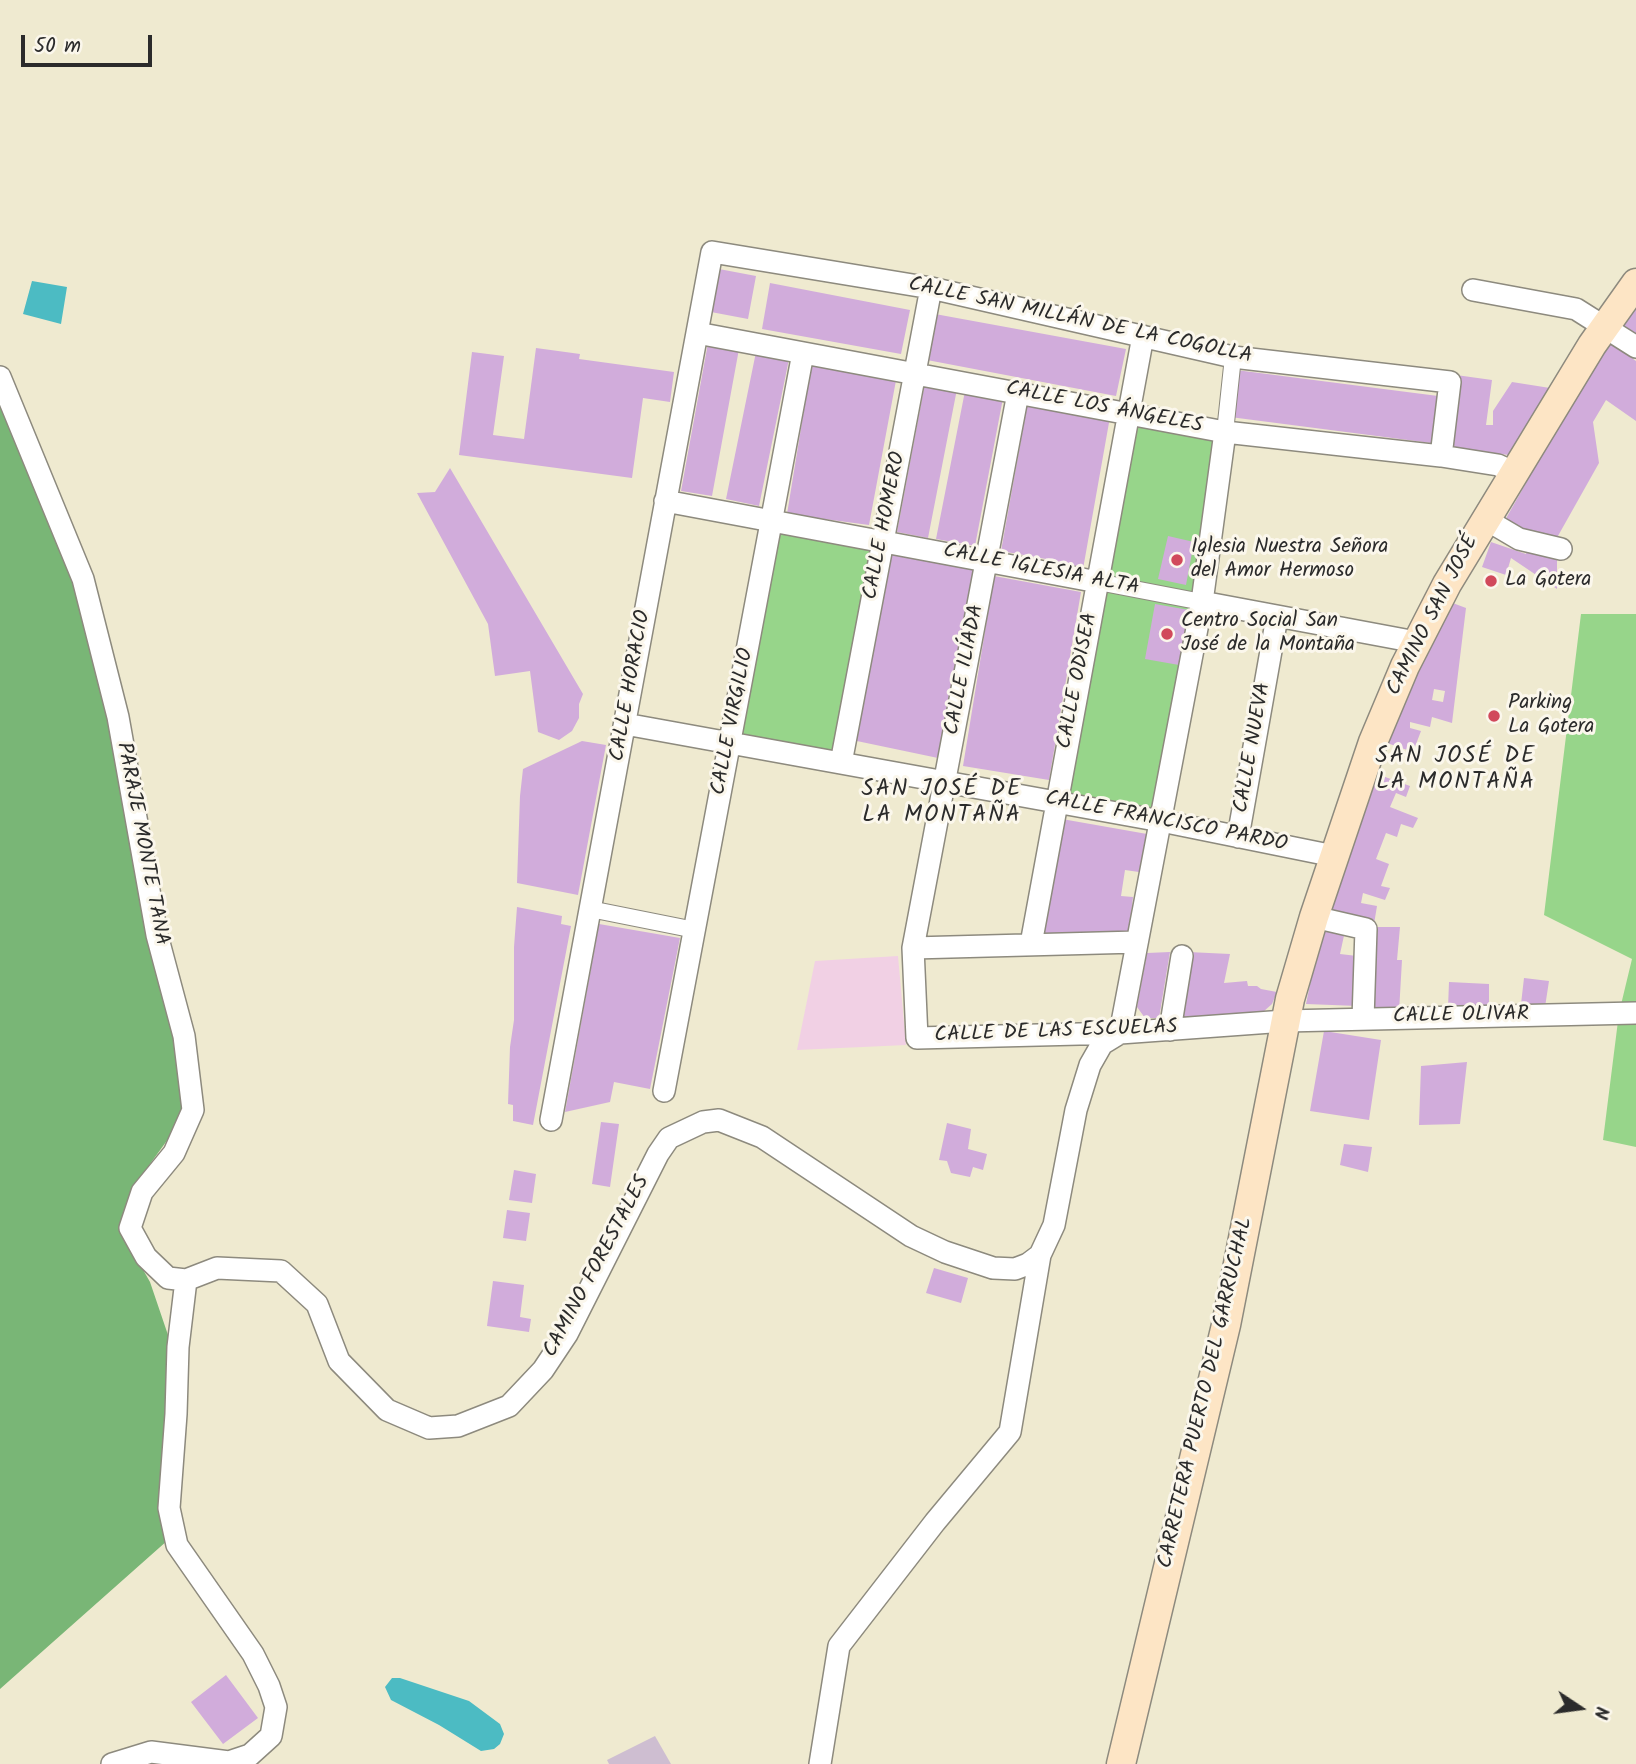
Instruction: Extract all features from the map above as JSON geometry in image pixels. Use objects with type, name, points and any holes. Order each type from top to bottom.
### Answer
[{"type":"main road","name":"CAMINO SAN JOSÉ","points":[[1285,1021],[1314,917],[1373,742],[1416,642],[1513,472],[1605,326],[1636,282]]},
{"type":"main road","name":"CARRETERA PUERTO DEL GARRUCHAL","points":[[1121,1764],[1226,1325],[1285,1021]]},
{"type":"street","name":"CALLE SAN MILLÁN DE LA COGOLLA","points":[[712,252],[931,288],[1233,358],[1450,382],[1441,456]]},
{"type":"street","name":"CALLE HORACIO","points":[[551,1120],[712,252]]},
{"type":"street","name":"CALLE HOMERO","points":[[841,763],[931,288]]},
{"type":"street","points":[[1473,290],[1568,306],[1586,314],[1636,347]]},
{"type":"street","name":"CALLE LOS ÁNGELES","points":[[697,333],[1225,432],[1441,456],[1498,465],[1513,472]]},
{"type":"street","name":"CALLE ODISEA","points":[[1031,944],[1143,336]]},
{"type":"street","name":"CALLE VIRGILIO","points":[[664,1091],[803,352]]},
{"type":"street","points":[[820,1764],[839,1646],[1010,1432],[1040,1255],[1054,1225],[1076,1110],[1090,1065],[1102,1044],[1119,1032],[1202,602],[1233,358]]},
{"type":"street","name":"PARAJE MONTE TANA","points":[[0,377],[83,579],[118,717],[157,935],[184,1036],[193,1110],[174,1153],[142,1192],[130,1228],[146,1257],[167,1278],[186,1280]]},
{"type":"street","name":"CALLE ILÍADA","points":[[913,948],[1018,393]]},
{"type":"street","name":"CALLE IGLESIA ALTA","points":[[665,501],[1416,642]]},
{"type":"street","points":[[1485,519],[1519,539],[1561,549]]},
{"type":"street","name":"CALLE NUEVA","points":[[1238,837],[1277,617]]},
{"type":"street","name":"CALLE FRANCISCO PARDO","points":[[625,724],[1161,821],[1334,856]]},
{"type":"street","points":[[590,909],[695,930]]},
{"type":"street","points":[[1314,917],[1366,929],[1363,1019]]},
{"type":"street","points":[[913,948],[1137,942]]},
{"type":"street","name":"CALLE DE LAS ESCUELAS","points":[[913,948],[917,1038],[1170,1030],[1285,1021]]},
{"type":"street","points":[[1170,1030],[1182,956]]},
{"type":"street","name":"CALLE OLIVAR","points":[[1285,1021],[1636,1013]]},
{"type":"street","name":"CAMINO FORESTALES","points":[[186,1280],[217,1268],[281,1271],[317,1304],[339,1361],[387,1410],[429,1428],[458,1426],[509,1406],[543,1370],[566,1334],[658,1154],[669,1138],[703,1122],[719,1120],[762,1137],[911,1236],[946,1252],[1003,1269],[1021,1266],[1040,1255]]},
{"type":"street","points":[[112,1764],[151,1752],[229,1762],[250,1755],[271,1736],[276,1707],[253,1654],[177,1545],[169,1508],[177,1414],[178,1347],[186,1280]]},
{"type":"shaded area","points":[[898,956],[906,1045],[797,1050],[815,961]]},
{"type":"shaded area","points":[[655,1736],[671,1764],[609,1764],[607,1760]]},
{"type":"green space","points":[[0,406],[75,578],[105,683],[186,1085],[184,1117],[150,1164],[130,1202],[129,1245],[150,1282],[168,1335],[168,1540],[0,1689]]},
{"type":"green space","points":[[1129,413],[1225,432],[1161,821],[1056,802]]},
{"type":"green space","points":[[772,521],[883,542],[841,763],[730,743]]},
{"type":"green space","points":[[1581,614],[1636,614],[1636,1147],[1603,1140],[1619,1013],[1632,959],[1544,915]]},
{"type":"water","points":[[32,281],[67,287],[61,324],[23,314]]},
{"type":"water","points":[[392,1678],[400,1678],[469,1701],[500,1724],[504,1734],[500,1744],[494,1749],[481,1751],[391,1700],[385,1687]]},
{"type":"building","points":[[719,269],[756,276],[748,319],[711,312]]},
{"type":"building","points":[[770,283],[910,310],[901,354],[762,329]]},
{"type":"building","points":[[1636,307],[1636,335],[1623,326]]},
{"type":"building","points":[[935,314],[1126,349],[1116,396],[927,360]]},
{"type":"building","points":[[1609,342],[1636,361],[1636,421],[1606,400],[1593,422],[1599,463],[1554,543],[1504,522],[1526,483],[1529,472]]},
{"type":"building","points":[[708,343],[739,349],[712,496],[681,491]]},
{"type":"building","points":[[536,348],[580,354],[579,359],[674,372],[670,402],[643,398],[632,478],[459,455],[472,352],[504,356],[493,435],[524,439]]},
{"type":"building","points":[[756,352],[789,359],[759,506],[726,499]]},
{"type":"building","points":[[812,361],[897,375],[869,525],[787,514]]},
{"type":"building","points":[[1236,370],[1438,396],[1431,443],[1230,417]]},
{"type":"building","points":[[1456,375],[1492,380],[1486,425],[1493,425],[1493,411],[1512,382],[1550,388],[1509,455],[1447,448]]},
{"type":"building","points":[[925,383],[957,389],[928,538],[897,532]]},
{"type":"building","points":[[965,391],[1003,398],[975,546],[936,539]]},
{"type":"building","points":[[1028,401],[1110,417],[1083,569],[1001,551]]},
{"type":"building","points":[[450,468],[583,694],[579,704],[579,718],[572,731],[559,740],[538,732],[530,671],[495,676],[488,624],[417,493],[435,492]]},
{"type":"building","name":"Iglesia Nuestra Señora del Amor Hermoso","points":[[1168,536],[1194,542],[1186,585],[1158,579]]},
{"type":"building","points":[[1491,542],[1526,554],[1527,549],[1557,552],[1557,589],[1511,558],[1506,575],[1482,567]]},
{"type":"building","points":[[891,554],[975,569],[938,758],[852,740]]},
{"type":"building","points":[[994,576],[1081,592],[1049,780],[963,766]]},
{"type":"building","points":[[1450,602],[1466,608],[1452,723],[1432,717],[1430,727],[1410,722],[1410,728],[1421,731],[1413,752],[1387,743],[1404,699]],"holes":[[[1434,689],[1445,691],[1443,702],[1432,700]]]},
{"type":"building","name":"Centro Social San José de la Montaña","points":[[1155,604],[1189,610],[1179,665],[1145,659]]},
{"type":"building","points":[[582,741],[606,745],[578,895],[517,883],[523,769]]},
{"type":"building","points":[[1377,774],[1410,786],[1406,797],[1396,793],[1390,807],[1418,818],[1413,828],[1401,824],[1397,837],[1386,833],[1376,859],[1389,864],[1381,886],[1390,888],[1385,900],[1363,893],[1361,903],[1377,906],[1374,924],[1327,914]]},
{"type":"building","points":[[1062,819],[1147,834],[1139,872],[1125,870],[1121,896],[1133,897],[1129,931],[1043,936]]},
{"type":"building","points":[[517,907],[562,916],[561,924],[571,926],[533,1125],[513,1121],[513,1105],[508,1104],[514,1020]]},
{"type":"building","points":[[599,924],[680,938],[650,1089],[614,1082],[610,1102],[565,1112]]},
{"type":"building","points":[[1322,926],[1345,931],[1340,954],[1357,956],[1358,1006],[1306,1004]]},
{"type":"building","points":[[1375,927],[1400,927],[1397,960],[1402,960],[1399,1012],[1369,1011]]},
{"type":"building","points":[[1170,952],[1159,1018],[1145,1018],[1137,1007],[1147,953]]},
{"type":"building","points":[[1188,952],[1230,954],[1224,983],[1247,981],[1248,986],[1277,992],[1272,1004],[1263,1012],[1221,1017],[1178,1017]]},
{"type":"building","points":[[1524,978],[1549,981],[1545,1007],[1521,1004]]},
{"type":"building","points":[[1449,982],[1489,984],[1489,1009],[1448,1008]]},
{"type":"building","points":[[1324,1031],[1381,1040],[1369,1120],[1310,1111]]},
{"type":"building","points":[[1467,1062],[1460,1124],[1419,1125],[1421,1066]]},
{"type":"building","points":[[601,1122],[619,1124],[610,1187],[592,1184]]},
{"type":"building","points":[[947,1123],[971,1129],[968,1149],[987,1154],[983,1170],[973,1167],[970,1177],[951,1173],[947,1161],[939,1160]]},
{"type":"building","points":[[1344,1144],[1372,1147],[1368,1172],[1340,1165]]},
{"type":"building","points":[[514,1170],[536,1174],[532,1203],[509,1200]]},
{"type":"building","points":[[507,1210],[530,1213],[526,1241],[503,1238]]},
{"type":"building","points":[[934,1268],[968,1278],[961,1303],[926,1293]]},
{"type":"building","points":[[493,1281],[524,1285],[520,1317],[531,1319],[529,1332],[487,1326]]},
{"type":"building","points":[[226,1675],[258,1718],[223,1744],[191,1702]]},
{"type":"place","name":"Iglesia Nuestra Señora del Amor Hermoso","points":[[1177,560]]},
{"type":"place","name":"La Gotera","points":[[1491,581]]},
{"type":"place","name":"Centro Social San José de la Montaña","points":[[1167,634]]},
{"type":"place","name":"Parking La Gotera","points":[[1494,716]]},
{"type":"district","name":"SAN JOSÉ DE LA MONTAÑA","points":[[1456,771]]},
{"type":"district","name":"SAN JOSÉ DE LA MONTAÑA","points":[[942,804]]}]
